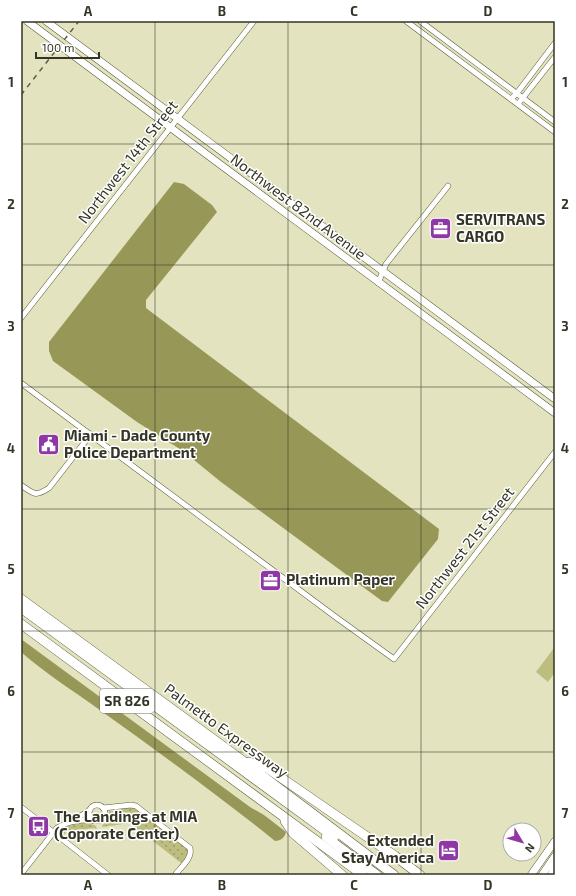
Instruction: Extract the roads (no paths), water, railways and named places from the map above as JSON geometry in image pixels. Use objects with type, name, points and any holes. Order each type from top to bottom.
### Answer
[{"type":"highway","name":"Palmetto Expressway","points":[[21,599],[239,758],[394,875]]},
{"type":"highway","points":[[21,608],[304,814],[384,875]]},
{"type":"highway","points":[[21,614],[377,875]]},
{"type":"highway","name":"SR 826","points":[[21,624],[363,875]]},
{"type":"highway","points":[[239,758],[267,768],[395,856],[420,875]]},
{"type":"highway","points":[[282,816],[293,833],[342,875]]},
{"type":"street","name":"Northwest 82nd Avenue","points":[[27,21],[555,413]]},
{"type":"street","name":"Northwest 82nd Avenue","points":[[46,21],[555,399]]},
{"type":"street","name":"Northwest 14th Street","points":[[21,318],[254,21]]},
{"type":"street","points":[[406,21],[555,132]]},
{"type":"street","points":[[420,21],[555,122]]},
{"type":"street","points":[[510,99],[517,93],[555,42]]},
{"type":"street","points":[[518,104],[555,57]]},
{"type":"street","points":[[378,283],[386,264],[448,186]]},
{"type":"street","points":[[21,383],[91,434],[49,488],[40,494],[32,493],[21,485]]},
{"type":"street","name":"Northwest 21st Street","points":[[91,434],[394,659],[555,452]]},
{"type":"street","points":[[21,874],[53,832],[60,826],[84,815],[96,806],[101,806],[103,808],[131,805],[136,806],[190,848],[190,856],[174,875]]},
{"type":"street","points":[[21,806],[108,875]]},
{"type":"street","points":[[68,823],[88,820],[98,821],[103,819],[105,814],[103,808]]},
{"type":"street","points":[[90,810],[90,817],[94,821]]},
{"type":"street","points":[[531,875],[555,842]]},
{"type":"street","points":[[542,875],[555,856]]},
{"type":"street","points":[[551,875],[555,866]]},
{"type":"street","points":[[551,875],[555,870]]},
{"type":"railway","points":[[21,95],[79,21]]},
{"type":"place","name":"SERVITRANS CARGO","points":[[441,229]]},
{"type":"place","name":"Miami - Dade County Police Department","points":[[49,445]]},
{"type":"place","name":"Platinum Paper","points":[[270,580]]},
{"type":"place","name":"The Landings at MIA (Coporate Center)","points":[[38,826]]},
{"type":"place","name":"Extended Stay America","points":[[449,850]]}]
